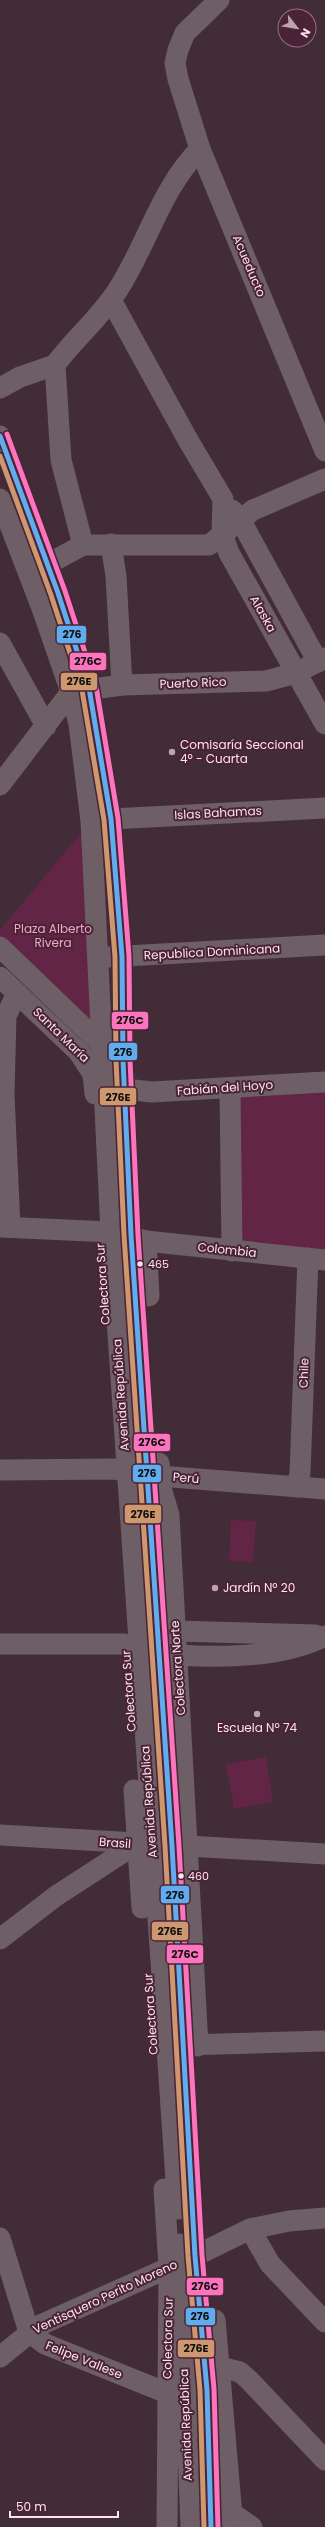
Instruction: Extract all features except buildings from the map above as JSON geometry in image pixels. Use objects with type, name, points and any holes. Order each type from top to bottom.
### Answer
[{"type":"street","name":"Acueducto","points":[[219,0],[185,33],[175,63],[178,79],[200,149],[325,451]]},
{"type":"street","points":[[0,388],[20,377],[55,365],[111,300],[120,287],[174,183],[189,160],[200,149]]},
{"type":"street","points":[[111,300],[188,440],[223,499],[241,521],[322,660]]},
{"type":"street","points":[[55,365],[61,460],[83,545]]},
{"type":"street","points":[[0,436],[48,564],[111,818],[122,957],[123,1060],[125,1088],[122,1235]]},
{"type":"street","points":[[48,564],[83,545],[209,545],[214,543],[222,534],[241,521],[253,510],[325,479]]},
{"type":"street","points":[[0,499],[43,611],[80,690],[79,724],[91,821],[104,1078],[122,1235]]},
{"type":"street","name":"Alaska","points":[[223,499],[222,534],[229,553],[325,724]]},
{"type":"street","points":[[111,544],[116,576],[122,685]]},
{"type":"street","points":[[0,644],[46,726]]},
{"type":"street","name":"Puerto Rico","points":[[80,690],[122,685],[266,681],[296,672],[322,660]]},
{"type":"street","points":[[0,785],[46,726],[80,690]]},
{"type":"street","name":"Islas Bahamas","points":[[111,818],[325,808]]},
{"type":"street","name":"Republica Dominicana","points":[[98,958],[325,945]]},
{"type":"street","name":"Santa María","points":[[0,947],[102,1048],[123,1060]]},
{"type":"street","name":"Santa María","points":[[0,977],[78,1051],[104,1078],[125,1088]]},
{"type":"street","points":[[5,1227],[2,1095],[6,1016],[17,993]]},
{"type":"street","name":"Colectora Sur","points":[[78,1051],[93,1074],[122,1235],[120,1469],[125,1644],[132,1726],[162,1845],[147,1963],[188,2258],[167,2393],[167,2527]]},
{"type":"street","name":"Fabián del Hoyo","points":[[125,1088],[152,1092],[230,1089],[325,1082]]},
{"type":"street","points":[[230,1089],[232,1251]]},
{"type":"street","name":"Colombia","points":[[5,1227],[122,1235],[232,1251],[316,1259]]},
{"type":"street","name":"Colectora Norte","points":[[122,1235],[153,1475],[169,1515],[177,1655],[162,1845],[191,2045],[188,2258],[220,2367],[233,2520]]},
{"type":"street","name":"Chile","points":[[297,1488],[300,1473],[316,1259]]},
{"type":"street","name":"Perú","points":[[0,1470],[120,1469],[153,1475],[297,1488],[325,1489]]},
{"type":"street","name":"Avenida República","points":[[120,1469],[162,1845]]},
{"type":"street","name":"Avenida República","points":[[153,1475],[162,1845]]},
{"type":"street","points":[[175,1631],[325,1635]]},
{"type":"street","points":[[177,1655],[221,1656],[294,1649],[325,1635]]},
{"type":"street","points":[[0,1644],[125,1644]]},
{"type":"street","name":"Brasil","points":[[0,1835],[325,1854]]},
{"type":"street","points":[[0,1940],[56,1896],[162,1845]]},
{"type":"street","points":[[191,2045],[325,2041]]},
{"type":"street","name":"Ventisquero Perito Moreno","points":[[0,2357],[38,2326],[250,2229],[289,2221],[325,2218]]},
{"type":"street","points":[[250,2229],[270,2264],[325,2322]]},
{"type":"street","points":[[0,2238],[29,2332]]},
{"type":"street","name":"Avenida República","points":[[188,2258],[191,2527]]},
{"type":"street","name":"Avenida República","points":[[188,2258],[207,2390],[211,2527]]},
{"type":"street","name":"Felipe Vallese","points":[[29,2332],[45,2344],[167,2393]]},
{"type":"street","points":[[220,2367],[240,2372],[250,2380],[325,2460]]},
{"type":"street","points":[[233,2520],[252,2527]]},
{"type":"green space","name":"Plaza Alberto Rivera","points":[[91,821],[102,1048],[0,947],[0,930]]},
{"type":"green space","points":[[325,1082],[325,1260],[232,1251],[230,1089]]},
{"type":"green space","points":[[231,1520],[256,1521],[253,1562],[229,1561]]},
{"type":"green space","points":[[266,1757],[273,1802],[234,1809],[226,1764]]},
{"type":"transit line","name":"276C","points":[[7,434],[65,591],[96,686],[118,818],[129,956],[130,1060],[138,1235],[179,1846],[202,2255],[214,2389],[218,2527]]},
{"type":"transit line","name":"276","points":[[0,436],[58,593],[89,688],[111,819],[122,957],[123,1060],[131,1235],[172,1846],[195,2256],[207,2390],[211,2527]]},
{"type":"transit line","name":"276E","points":[[0,456],[51,595],[82,690],[104,820],[115,957],[116,1060],[124,1235],[165,1846],[188,2256],[200,2390],[204,2527]]},
{"type":"place","name":"Comisaría Seccional 4º - Cuarta","points":[[172,752]]},
{"type":"place","name":"465","points":[[140,1264]]},
{"type":"place","name":"Jardín Nº 20","points":[[215,1588]]},
{"type":"place","name":"Escuela Nº 74","points":[[257,1714]]},
{"type":"place","name":"460","points":[[181,1876]]}]
